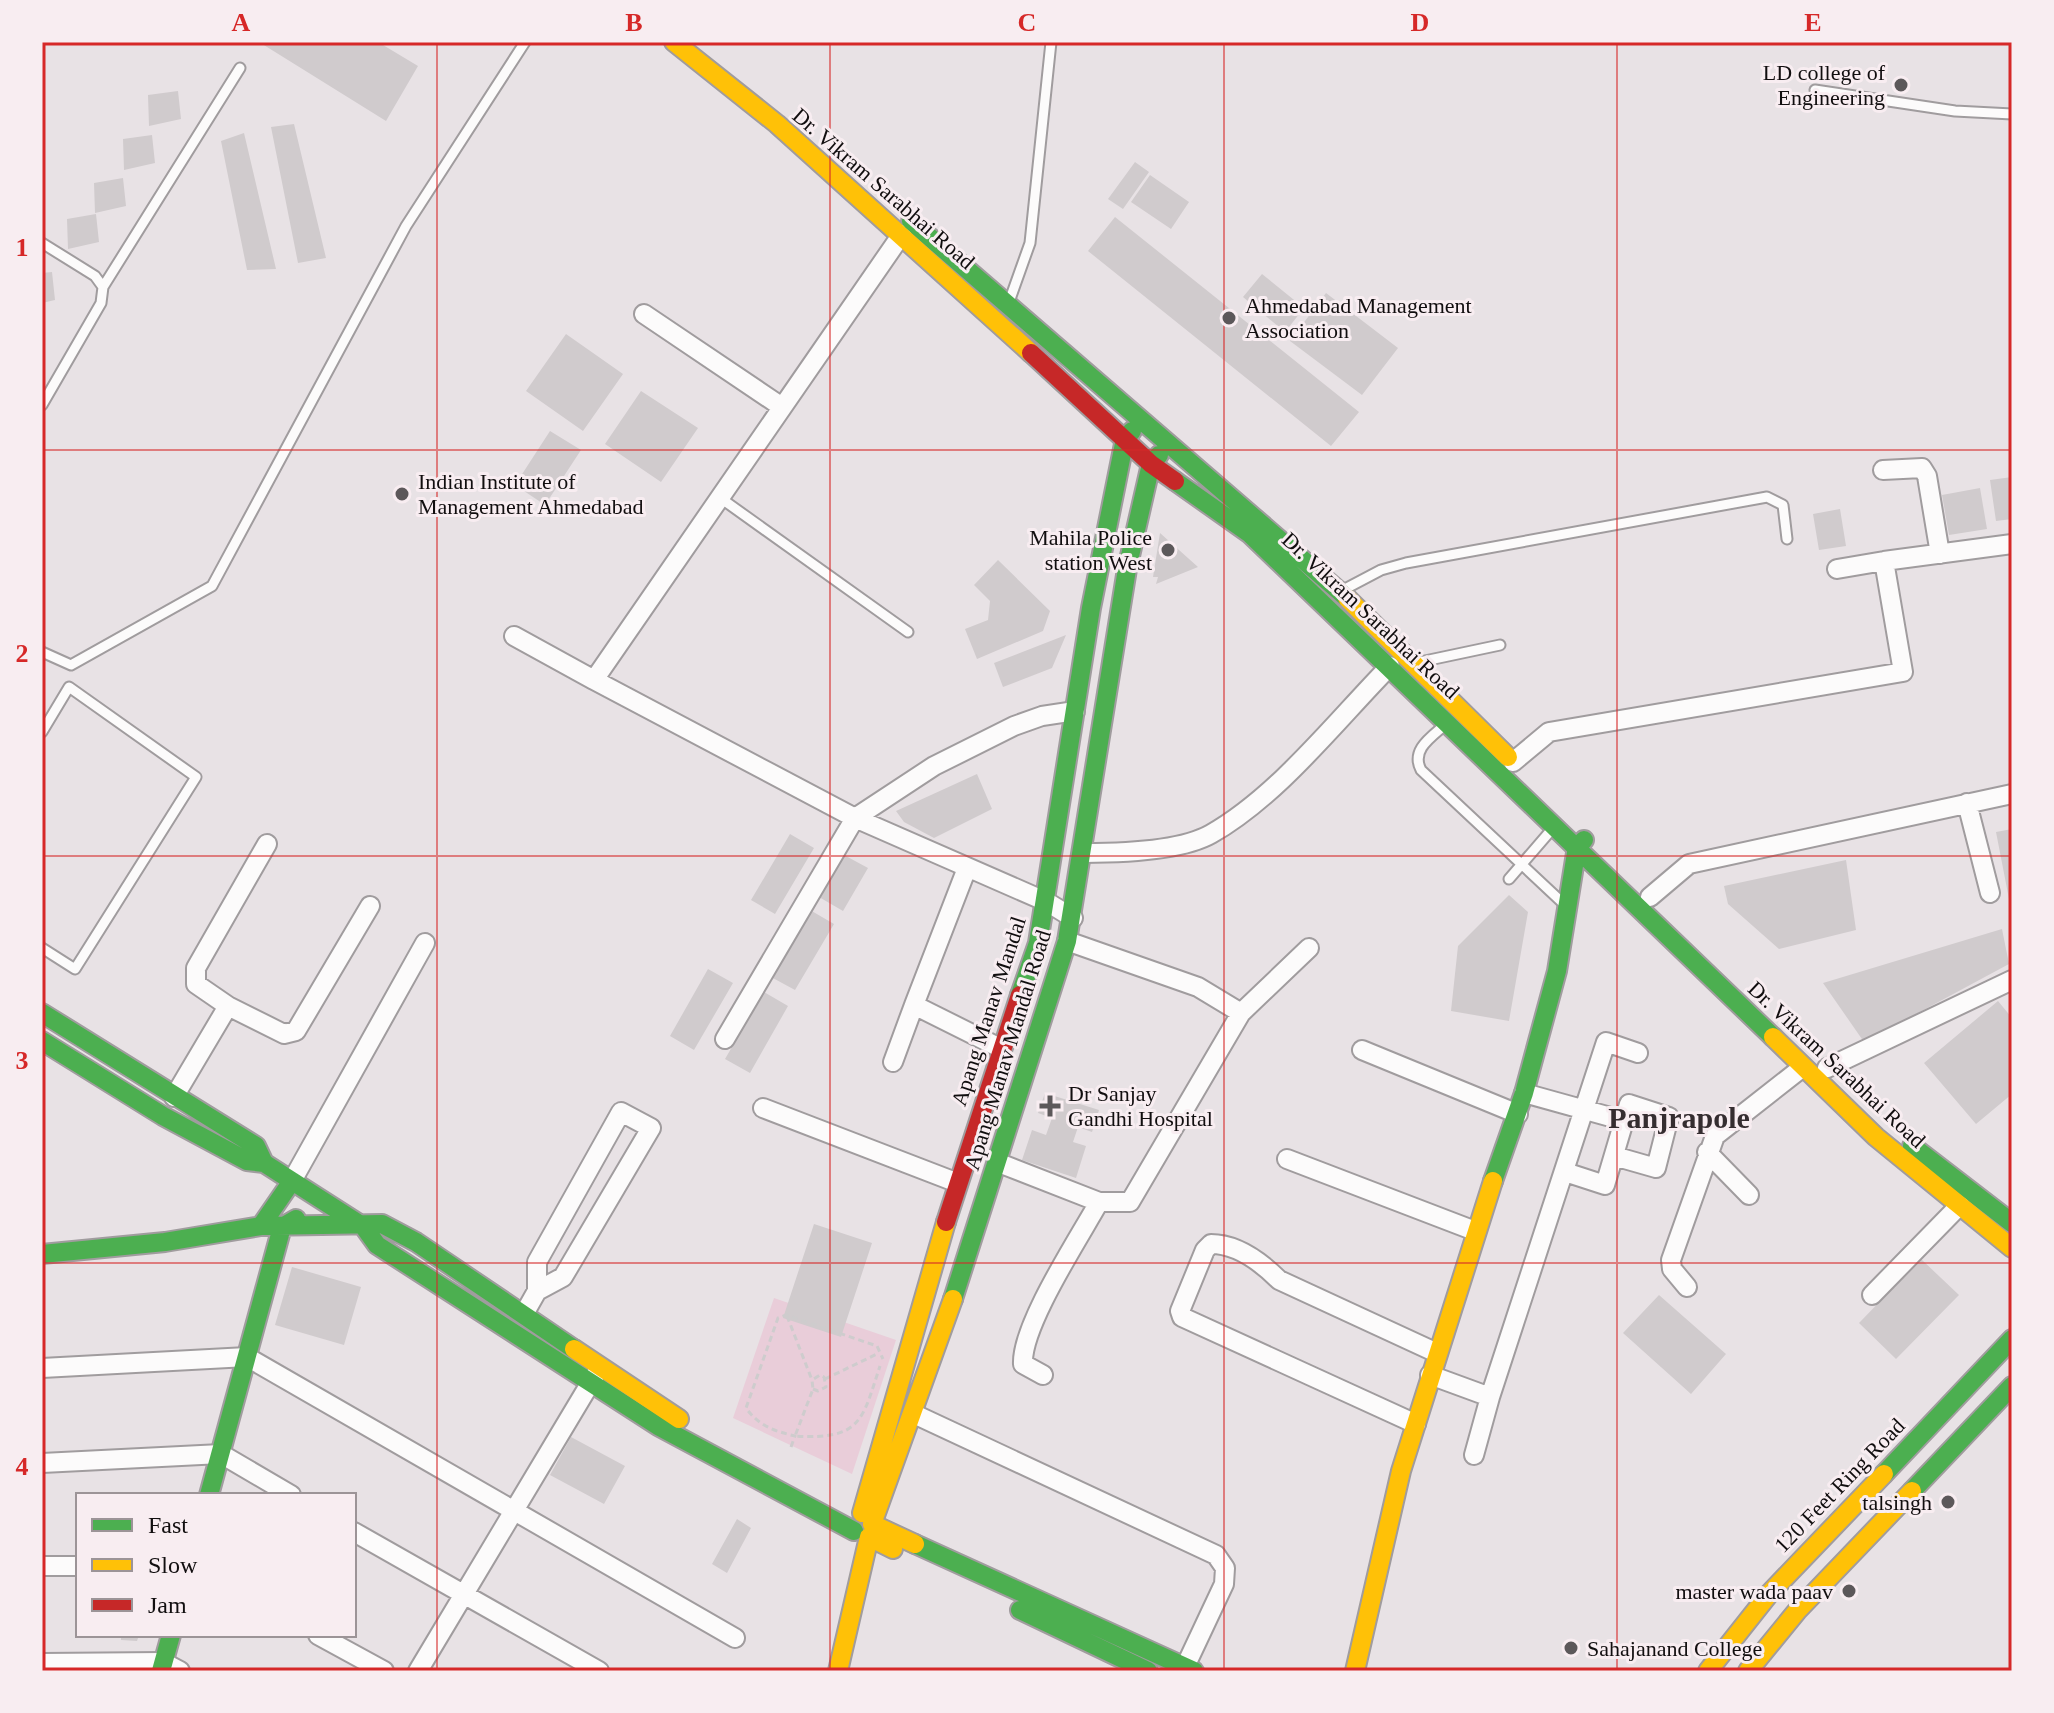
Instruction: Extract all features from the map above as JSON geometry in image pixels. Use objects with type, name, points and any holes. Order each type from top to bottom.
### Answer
[{"type":"street","name":"Dr. Vikram Sarabhai Road","points":[[674,42],[777,124],[902,234],[1151,464],[1250,534],[1556,825],[1583,841],[1650,897],[1886,1125],[2012,1223]]},
{"type":"street","name":"Dr. Vikram Sarabhai Road","points":[[698,42],[787,113],[1340,591],[1513,762],[1583,841],[1803,1067],[1876,1137],[2012,1248]]},
{"type":"street","points":[[594,680],[902,234]]},
{"type":"street","points":[[644,314],[782,407]]},
{"type":"street","points":[[1125,439],[1144,419]]},
{"type":"street","name":"Apang Manav Mandal","points":[[824,1671],[957,1186],[1038,943],[1047,902],[1075,711],[1125,439]]},
{"type":"street","name":"Apang Manav Mandal Road","points":[[838,1671],[862,1528],[914,1414],[999,1163],[1067,941],[1084,853],[1127,569],[1151,464],[1171,442]]},
{"type":"street","points":[[1883,470],[1922,468],[1927,476],[1940,554]]},
{"type":"street","points":[[1837,569],[2012,544]]},
{"type":"street","points":[[1513,762],[1549,732],[1903,672],[1884,561]]},
{"type":"street","points":[[514,636],[855,818],[1047,902],[1073,918]]},
{"type":"street","points":[[1084,853],[1160,848],[1210,835],[1273,787],[1390,666]]},
{"type":"street","points":[[725,1039],[855,818],[934,766],[1014,726],[1042,716],[1075,711]]},
{"type":"street","points":[[1650,897],[1689,864],[2012,794]]},
{"type":"street","points":[[1967,803],[1990,893]]},
{"type":"street","points":[[1355,1671],[1430,1375],[1475,1231],[1524,1093],[1557,971],[1583,841]]},
{"type":"street","points":[[267,844],[196,968],[196,984],[228,1006],[284,1034],[296,1031],[370,906]]},
{"type":"street","points":[[893,1062],[967,868]]},
{"type":"street","points":[[1067,941],[1198,987],[1241,1013]]},
{"type":"street","points":[[261,1226],[292,1181],[425,943]]},
{"type":"street","points":[[999,1163],[1099,1202],[1130,1202],[1241,1013],[1309,948]]},
{"type":"street","points":[[1827,1068],[2012,980]]},
{"type":"street","points":[[914,1005],[1002,1049]]},
{"type":"street","points":[[163,1116],[228,1006]]},
{"type":"street","points":[[42,1013],[256,1146],[264,1163]]},
{"type":"street","points":[[42,1041],[163,1116],[247,1161],[264,1163],[364,1227],[377,1245],[595,1375],[862,1528],[1148,1671]]},
{"type":"street","points":[[1474,1455],[1490,1397],[1606,1042],[1638,1053]]},
{"type":"street","points":[[1362,1050],[1518,1114]]},
{"type":"street","points":[[1687,1287],[1672,1269],[1671,1260],[1715,1136],[1803,1067]]},
{"type":"street","points":[[1524,1093],[1625,1121]]},
{"type":"street","points":[[1565,1172],[1605,1185],[1629,1104],[1669,1117],[1656,1168],[1614,1156]]},
{"type":"street","points":[[763,1108],[986,1198]]},
{"type":"street","points":[[524,1314],[537,1291],[537,1262],[621,1112],[651,1128],[563,1277],[537,1291]]},
{"type":"street","points":[[1707,1152],[1749,1195]]},
{"type":"street","points":[[1287,1159],[1475,1231]]},
{"type":"street","points":[[210,1493],[282,1227],[325,1202]]},
{"type":"street","points":[[1043,1375],[1023,1364],[1022,1355],[1040,1308],[1099,1202]]},
{"type":"street","points":[[1872,1295],[1960,1205]]},
{"type":"street","points":[[42,1254],[165,1242],[261,1226],[364,1227],[382,1224],[416,1242],[524,1314],[595,1375]]},
{"type":"street","points":[[1416,1424],[1182,1317],[1180,1311],[1205,1250],[1211,1244],[1222,1244],[1263,1264],[1279,1280],[1437,1353]]},
{"type":"street","name":"120 Feet Ring Road","points":[[1708,1671],[1769,1594],[2012,1339]]},
{"type":"street","points":[[42,1368],[247,1357],[515,1508],[735,1638]]},
{"type":"street","points":[[418,1671],[595,1375]]},
{"type":"street","points":[[1430,1375],[1490,1397]]},
{"type":"street","points":[[1748,1671],[1797,1611],[2012,1386]]},
{"type":"street","points":[[862,1528],[1190,1669],[1224,1584],[1225,1568],[1216,1555],[914,1414]]},
{"type":"street","points":[[42,1463],[221,1454],[288,1493]]},
{"type":"street","points":[[356,1533],[599,1671]]},
{"type":"street","points":[[42,1566],[76,1566]]},
{"type":"street","points":[[162,1666],[170,1637]]},
{"type":"street","points":[[322,1637],[384,1671]]},
{"type":"street","points":[[42,1663],[162,1666],[180,1671]]},
{"type":"lane","points":[[71,665],[212,586],[406,226],[525,42]]},
{"type":"lane","points":[[999,323],[1030,243],[1051,42]]},
{"type":"lane","points":[[42,405],[101,303],[103,287],[240,68]]},
{"type":"lane","points":[[1815,90],[1955,111],[2012,114]]},
{"type":"lane","points":[[42,243],[95,276],[103,287]]},
{"type":"lane","points":[[719,497],[908,632]]},
{"type":"lane","points":[[1340,591],[1381,570],[1406,563],[1767,497],[1783,505],[1787,539]]},
{"type":"lane","points":[[1415,663],[1500,645]]},
{"type":"lane","points":[[42,652],[71,665]]},
{"type":"lane","points":[[42,732],[69,687],[71,665]]},
{"type":"lane","points":[[42,948],[75,969],[196,777],[69,687]]},
{"type":"lane","points":[[1448,722],[1421,747],[1417,763],[1568,907]]},
{"type":"lane","points":[[1509,879],[1556,825]]},
{"type":"path","points":[[786,1315],[813,1389],[791,1447]]},
{"type":"path","points":[[786,1315],[877,1346],[883,1359],[863,1418],[845,1432],[821,1438],[795,1436],[754,1420],[746,1408],[778,1318],[786,1315]]},
{"type":"path","points":[[825,1379],[880,1352]]},
{"type":"path","points":[[812,1380],[820,1375],[825,1379]]},
{"type":"path","points":[[813,1389],[823,1390],[825,1379]]},
{"type":"shaded area","points":[[774,1298],[896,1340],[852,1474],[733,1418]]},
{"type":"building","points":[[259,42],[378,42],[418,66],[386,121]]},
{"type":"building","points":[[178,91],[181,119],[149,126],[148,95]]},
{"type":"building","points":[[294,124],[326,258],[298,263],[271,127]]},
{"type":"building","points":[[244,133],[276,269],[247,270],[221,141]]},
{"type":"building","points":[[152,135],[155,163],[124,170],[123,139]]},
{"type":"building","points":[[1135,162],[1149,172],[1123,209],[1108,199]]},
{"type":"building","points":[[1150,175],[1189,202],[1171,229],[1131,202]]},
{"type":"building","points":[[123,178],[126,206],[95,213],[94,183]]},
{"type":"building","points":[[96,214],[99,242],[68,249],[67,219]]},
{"type":"building","points":[[1115,217],[1359,412],[1331,446],[1088,251]]},
{"type":"building","points":[[52,272],[55,300],[42,303],[42,273]]},
{"type":"building","points":[[1262,274],[1304,308],[1285,332],[1243,297]]},
{"type":"building","points":[[1326,293],[1398,348],[1362,395],[1290,341]]},
{"type":"building","points":[[566,334],[623,374],[583,431],[526,391]]},
{"type":"building","points":[[641,391],[698,428],[661,482],[605,444]]},
{"type":"building","points":[[550,431],[581,450],[545,505],[515,485]]},
{"type":"building","points":[[2012,477],[2012,519],[1996,521],[1990,480]]},
{"type":"building","points":[[1980,488],[1987,529],[1949,535],[1942,495]]},
{"type":"building","points":[[1840,509],[1846,546],[1819,550],[1813,514]]},
{"type":"building","name":"Mahila Police station West","points":[[1160,533],[1198,567],[1156,584],[1158,577],[1153,577]]},
{"type":"building","points":[[998,560],[1050,611],[1043,631],[977,659],[965,629],[988,620],[990,601],[974,585]]},
{"type":"building","points":[[1066,635],[1052,668],[1003,687],[994,663]]},
{"type":"building","points":[[977,774],[992,809],[934,838],[904,822],[896,811]]},
{"type":"building","points":[[2012,829],[2012,898],[2009,899],[1996,832]]},
{"type":"building","points":[[790,834],[814,848],[775,914],[751,900]]},
{"type":"building","points":[[844,855],[868,868],[843,911],[819,897]]},
{"type":"building","points":[[1846,860],[1856,930],[1779,949],[1728,904],[1724,886]]},
{"type":"building","points":[[1509,895],[1528,912],[1509,1021],[1451,1011],[1458,946]]},
{"type":"building","points":[[810,910],[834,924],[795,990],[771,977]]},
{"type":"building","points":[[2002,929],[2009,964],[1864,1042],[1823,983]]},
{"type":"building","points":[[708,969],[733,983],[694,1050],[670,1036]]},
{"type":"building","points":[[764,992],[788,1006],[750,1073],[725,1059]]},
{"type":"building","points":[[1998,1001],[2012,1018],[2012,1094],[1976,1124],[1924,1063]]},
{"type":"building","points":[[1045,1093],[1099,1110],[1092,1132],[1078,1127],[1073,1142],[1086,1146],[1076,1178],[1022,1160],[1032,1130],[1046,1135],[1052,1118],[1038,1113]]},
{"type":"building","points":[[814,1224],[872,1243],[841,1337],[783,1318]]},
{"type":"building","points":[[1921,1259],[1959,1295],[1896,1359],[1859,1323]]},
{"type":"building","points":[[292,1267],[361,1287],[344,1345],[275,1325]]},
{"type":"building","points":[[1659,1295],[1726,1354],[1691,1394],[1623,1333]]},
{"type":"building","points":[[571,1437],[625,1466],[604,1504],[550,1475]]},
{"type":"building","points":[[737,1519],[751,1528],[727,1573],[712,1564]]},
{"type":"building","points":[[121,1637],[138,1637],[137,1641],[121,1640]]},
{"type":"traffic: fast","points":[[911,221],[1347,598]]},
{"type":"traffic: fast","points":[[1020,995],[1038,943],[1091,608],[1125,439],[1132,431]]},
{"type":"traffic: fast","points":[[953,1299],[1067,941],[1127,569],[1151,464],[1159,455]]},
{"type":"traffic: fast","points":[[1175,481],[1250,534],[1773,1037]]},
{"type":"traffic: fast","points":[[1493,1181],[1524,1093],[1557,971],[1577,847],[1584,840]]},
{"type":"traffic: fast","points":[[42,1013],[256,1146],[264,1163]]},
{"type":"traffic: fast","points":[[42,1041],[163,1116],[247,1161],[264,1163],[364,1227],[377,1245],[658,1426],[854,1531]]},
{"type":"traffic: fast","points":[[1912,1146],[2012,1223]]},
{"type":"traffic: fast","points":[[261,1226],[292,1181]]},
{"type":"traffic: fast","points":[[210,1493],[282,1227],[296,1219]]},
{"type":"traffic: fast","points":[[42,1254],[165,1242],[261,1226],[382,1224],[416,1242],[574,1349]]},
{"type":"traffic: fast","points":[[1884,1474],[2012,1339]]},
{"type":"traffic: fast","points":[[1912,1491],[2012,1386]]},
{"type":"traffic: fast","points":[[915,1544],[1194,1671]]},
{"type":"traffic: fast","points":[[1020,1610],[1148,1671]]},
{"type":"traffic: fast","points":[[161,1671],[170,1637]]},
{"type":"traffic: slow","points":[[674,42],[777,124],[1031,353]]},
{"type":"traffic: slow","points":[[1347,598],[1508,757]]},
{"type":"traffic: slow","points":[[1773,1037],[1876,1137],[2012,1248]]},
{"type":"traffic: slow","points":[[1355,1671],[1401,1471],[1493,1181]]},
{"type":"traffic: slow","points":[[862,1513],[946,1222]]},
{"type":"traffic: slow","points":[[915,1544],[872,1524],[953,1299]]},
{"type":"traffic: slow","points":[[574,1349],[679,1419]]},
{"type":"traffic: slow","points":[[1708,1671],[1769,1594],[1884,1474]]},
{"type":"traffic: slow","points":[[1748,1671],[1797,1611],[1912,1491]]},
{"type":"traffic: slow","points":[[838,1671],[869,1537],[893,1549]]},
{"type":"traffic: jam","points":[[1031,353],[1151,464],[1175,481]]},
{"type":"traffic: jam","points":[[946,1222],[1020,995]]},
{"type":"place","name":"LD college of Engineering","points":[[1901,85]]},
{"type":"place","name":"Ahmedabad Management Association","points":[[1229,318]]},
{"type":"place","name":"Indian Institute of Management Ahmedabad","points":[[402,494]]},
{"type":"place","name":"Mahila Police station West","points":[[1168,550]]},
{"type":"place","name":"Dr Sanjay Gandhi Hospital","points":[[1050,1106]]},
{"type":"place","name":"talsingh","points":[[1948,1502]]},
{"type":"place","name":"master wada paav","points":[[1849,1591]]},
{"type":"place","name":"Sahajanand College","points":[[1571,1648]]},
{"type":"district","name":"Panjrapole","points":[[1679,1118]]}]
